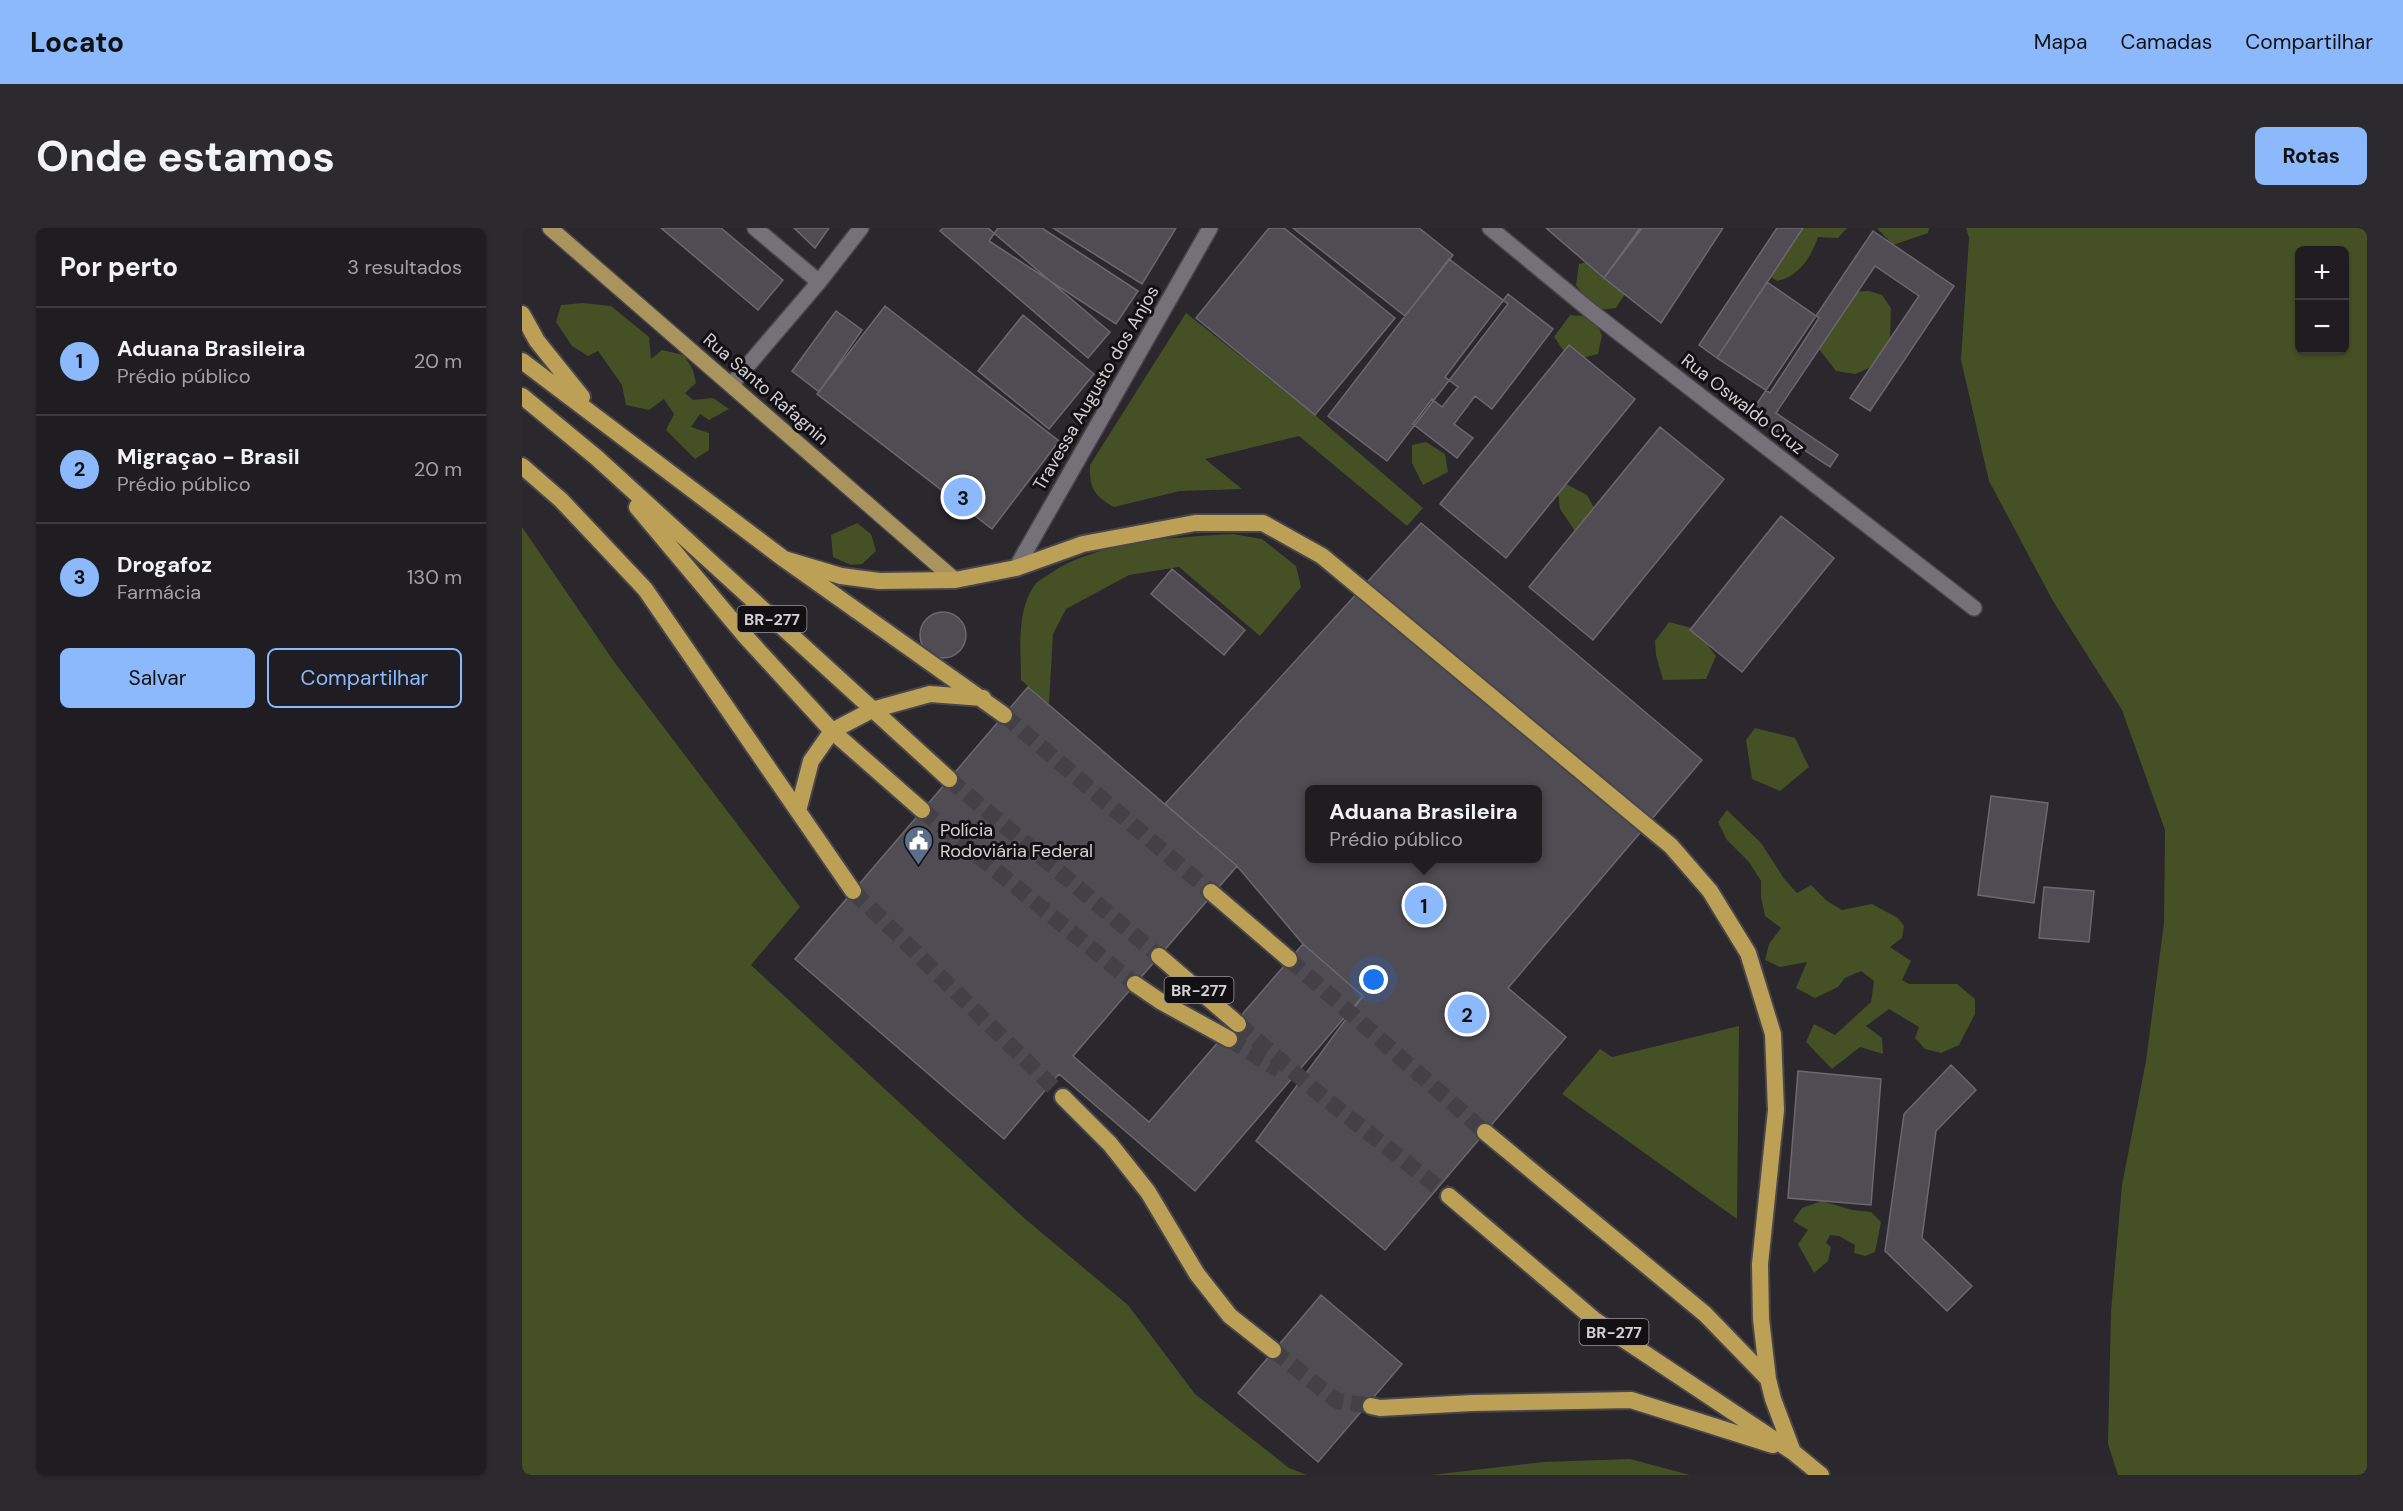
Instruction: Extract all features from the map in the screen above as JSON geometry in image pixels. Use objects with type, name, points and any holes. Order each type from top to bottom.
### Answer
[{"type":"highway","points":[[522,314],[537,341],[605,422]]},
{"type":"highway","name":"BR-277","points":[[522,361],[784,559],[1004,715]]},
{"type":"highway","name":"BR-277","points":[[522,396],[597,458],[949,779]]},
{"type":"highway","points":[[597,458],[746,637],[832,731],[922,810]]},
{"type":"highway","points":[[522,465],[561,500],[645,589],[853,891]]},
{"type":"highway","points":[[784,559],[842,576],[879,581],[955,580],[1016,568],[1083,544],[1195,523],[1263,523],[1322,556],[1671,846],[1710,891],[1748,953],[1773,1034],[1776,1110],[1760,1264],[1761,1319],[1767,1379]]},
{"type":"highway","points":[[798,811],[810,761],[832,731],[872,710],[930,694],[984,699]]},
{"type":"highway","points":[[1211,892],[1289,959]]},
{"type":"highway","name":"BR-277","points":[[1159,956],[1238,1024]]},
{"type":"highway","points":[[1135,984],[1160,1001],[1228,1039]]},
{"type":"highway","points":[[1063,1097],[1110,1144],[1148,1192],[1197,1274],[1230,1316],[1273,1350]]},
{"type":"highway","name":"BR-277","points":[[1485,1132],[1705,1314],[1767,1379],[1793,1452]]},
{"type":"highway","name":"BR-277","points":[[1449,1196],[1596,1321],[1651,1355],[1793,1452],[1821,1475]]},
{"type":"highway","points":[[1371,1406],[1380,1408],[1472,1403],[1631,1400],[1793,1452]]},
{"type":"main road","name":"Rua Santo Rafagnin","points":[[550,228],[955,580]]},
{"type":"street","points":[[755,228],[819,282]]},
{"type":"street","points":[[731,385],[819,282],[861,228]]},
{"type":"street","name":"Travessa Augusto dos Anjos","points":[[1016,568],[1210,228]]},
{"type":"street","name":"Rua Oswaldo Cruz","points":[[1490,228],[1592,312],[1974,608]]},
{"type":"green space","points":[[1802,228],[1847,228],[1838,238],[1818,237],[1812,252],[1798,271],[1777,281],[1771,277]]},
{"type":"green space","points":[[1877,228],[1929,228],[1928,233],[1893,245]]},
{"type":"green space","points":[[1966,228],[2367,228],[2367,1475],[2118,1475],[2108,1444],[2111,1311],[2122,1185],[2146,1061],[2164,923],[2165,830],[2122,710],[2053,601],[1989,481],[1961,360],[1969,238]]},
{"type":"green space","points":[[1607,258],[1622,267],[1630,286],[1616,308],[1595,310],[1576,285],[1579,264]]},
{"type":"green space","points":[[1869,291],[1882,295],[1891,308],[1890,338],[1874,366],[1855,374],[1836,371],[1819,349],[1846,292]]},
{"type":"green space","points":[[583,303],[611,306],[649,337],[651,359],[662,350],[684,355],[693,370],[696,383],[685,393],[693,400],[713,398],[729,409],[709,420],[700,414],[691,427],[709,433],[709,450],[695,459],[666,430],[674,414],[664,399],[649,410],[626,405],[622,385],[598,351],[588,356],[572,346],[556,322],[561,305]]},
{"type":"green space","points":[[1186,313],[1315,415],[1423,508],[1407,526],[1299,436],[1205,459],[1242,489],[1180,491],[1114,507],[1097,495],[1092,485],[1090,465]]},
{"type":"green space","points":[[1570,315],[1593,317],[1602,335],[1598,354],[1571,361],[1554,337]]},
{"type":"green space","points":[[1426,442],[1445,454],[1448,472],[1423,485],[1412,463],[1412,445]]},
{"type":"green space","points":[[1566,484],[1587,495],[1594,508],[1575,531],[1560,509],[1558,493]]},
{"type":"green space","points":[[857,523],[871,534],[876,551],[862,564],[851,565],[833,557],[831,535]]},
{"type":"green space","points":[[522,527],[615,663],[800,907],[751,965],[1024,1218],[1128,1305],[1195,1394],[1289,1468],[1307,1475],[522,1475]]},
{"type":"green space","points":[[1233,534],[1262,539],[1296,566],[1301,587],[1260,636],[1179,567],[1129,575],[1066,609],[1053,634],[1049,704],[1021,680],[1022,619],[1028,596],[1035,584],[1067,564],[1112,548],[1162,539]]},
{"type":"green space","points":[[1669,622],[1695,629],[1716,656],[1706,679],[1663,680],[1656,655],[1655,641]]},
{"type":"green space","points":[[1755,728],[1795,738],[1809,767],[1780,791],[1752,779],[1746,740]]},
{"type":"green space","points":[[1727,810],[1761,843],[1785,880],[1797,893],[1811,885],[1827,901],[1842,910],[1872,904],[1898,918],[1904,926],[1902,938],[1890,947],[1911,961],[1902,980],[1909,984],[1957,984],[1975,999],[1975,1014],[1959,1045],[1941,1053],[1925,1049],[1915,1038],[1919,1027],[1889,1009],[1866,1026],[1882,1038],[1883,1054],[1860,1047],[1832,1069],[1806,1042],[1814,1024],[1835,1035],[1871,1002],[1874,981],[1861,971],[1845,978],[1838,987],[1815,998],[1796,988],[1807,962],[1780,967],[1765,960],[1769,944],[1781,928],[1765,916],[1761,897],[1761,881],[1749,862],[1727,840],[1718,822]]},
{"type":"green space","points":[[1739,1026],[1737,1219],[1562,1094],[1600,1049],[1612,1057]]},
{"type":"green space","points":[[1822,1201],[1852,1210],[1871,1212],[1881,1222],[1875,1252],[1865,1256],[1854,1253],[1855,1245],[1839,1236],[1830,1235],[1826,1243],[1831,1247],[1828,1261],[1814,1273],[1798,1244],[1808,1230],[1793,1221],[1802,1208]]},
{"type":"green space","points":[[1630,1459],[1690,1475],[1431,1475],[1543,1462]]},
{"type":"building","points":[[661,228],[721,228],[783,280],[758,310]]},
{"type":"building","points":[[794,228],[829,228],[815,248]]},
{"type":"building","points":[[943,228],[988,228],[1110,332],[1088,358],[940,231]]},
{"type":"building","points":[[998,228],[1042,228],[1138,291],[1116,324],[989,241]]},
{"type":"building","points":[[1053,228],[1176,228],[1142,284]]},
{"type":"building","points":[[1269,228],[1284,228],[1395,318],[1315,415],[1196,318]]},
{"type":"building","points":[[1293,228],[1419,228],[1453,255],[1405,316]]},
{"type":"building","points":[[1546,228],[1640,228],[1604,278]]},
{"type":"building","points":[[1642,228],[1723,228],[1661,323],[1604,278]]},
{"type":"building","points":[[1777,228],[1803,228],[1717,358],[1699,345]]},
{"type":"building","points":[[1873,231],[1954,286],[1870,411],[1850,398],[1919,296],[1875,266],[1776,413],[1838,455],[1830,467],[1750,414]]},
{"type":"building","points":[[1449,259],[1508,304],[1387,461],[1328,416]]},
{"type":"building","points":[[1767,282],[1819,318],[1770,393],[1717,358]]},
{"type":"building","points":[[1508,294],[1553,329],[1492,409],[1475,396],[1454,424],[1473,438],[1457,458],[1413,424],[1432,399],[1442,407],[1458,387],[1445,377]]},
{"type":"building","points":[[885,306],[1059,441],[992,529],[817,394]]},
{"type":"building","points":[[836,311],[862,330],[819,392],[792,371]]},
{"type":"building","points":[[1023,315],[1094,374],[1049,429],[978,371]]},
{"type":"building","points":[[1569,345],[1635,399],[1506,558],[1440,504]]},
{"type":"building","points":[[1660,427],[1724,479],[1593,640],[1529,587]]},
{"type":"building","points":[[1781,516],[1834,558],[1742,672],[1690,630]]},
{"type":"building","points":[[1421,523],[1702,760],[1508,988],[1566,1037],[1385,1250],[1256,1141],[1363,996],[1303,944],[1237,866],[1165,804]]},
{"type":"building","points":[[1172,569],[1245,630],[1224,655],[1151,594]]},
{"type":"building","points":[[943,612],[959,619],[966,635],[959,651],[943,658],[927,651],[920,635],[927,619]]},
{"type":"building","points":[[1028,687],[1237,866],[1073,1056],[1149,1122],[1303,944],[1363,996],[1195,1191],[1059,1074],[1004,1139],[795,959]]},
{"type":"building","points":[[1991,796],[2048,803],[2034,903],[1978,895]]},
{"type":"building","points":[[2044,887],[2094,891],[2089,942],[2039,938]]},
{"type":"building","points":[[1951,1065],[1976,1090],[1936,1131],[1922,1238],[1972,1286],[1947,1311],[1885,1251],[1904,1114]]},
{"type":"building","points":[[1798,1071],[1881,1079],[1871,1205],[1788,1198]]},
{"type":"building","points":[[1321,1295],[1402,1364],[1318,1462],[1238,1393]]},
{"type":"tunnel","points":[[1004,715],[1211,892]]},
{"type":"tunnel","points":[[949,779],[1159,956]]},
{"type":"tunnel","points":[[922,810],[1135,984]]},
{"type":"tunnel","points":[[853,891],[1063,1097]]},
{"type":"tunnel","points":[[1289,959],[1485,1132]]},
{"type":"tunnel","points":[[1238,1024],[1323,1097],[1449,1196]]},
{"type":"tunnel","points":[[1229,1039],[1279,1070]]},
{"type":"tunnel","points":[[1273,1350],[1337,1401],[1371,1406]]},
{"type":"place","name":"Drogafoz","points":[[963,497]]},
{"type":"place","name":"Polícia Rodoviária Federal","points":[[919,866]]},
{"type":"place","name":"Aduana Brasileira","points":[[1424,905]]},
{"type":"place","name":"Migraçao - Brasil","points":[[1467,1014]]}]
